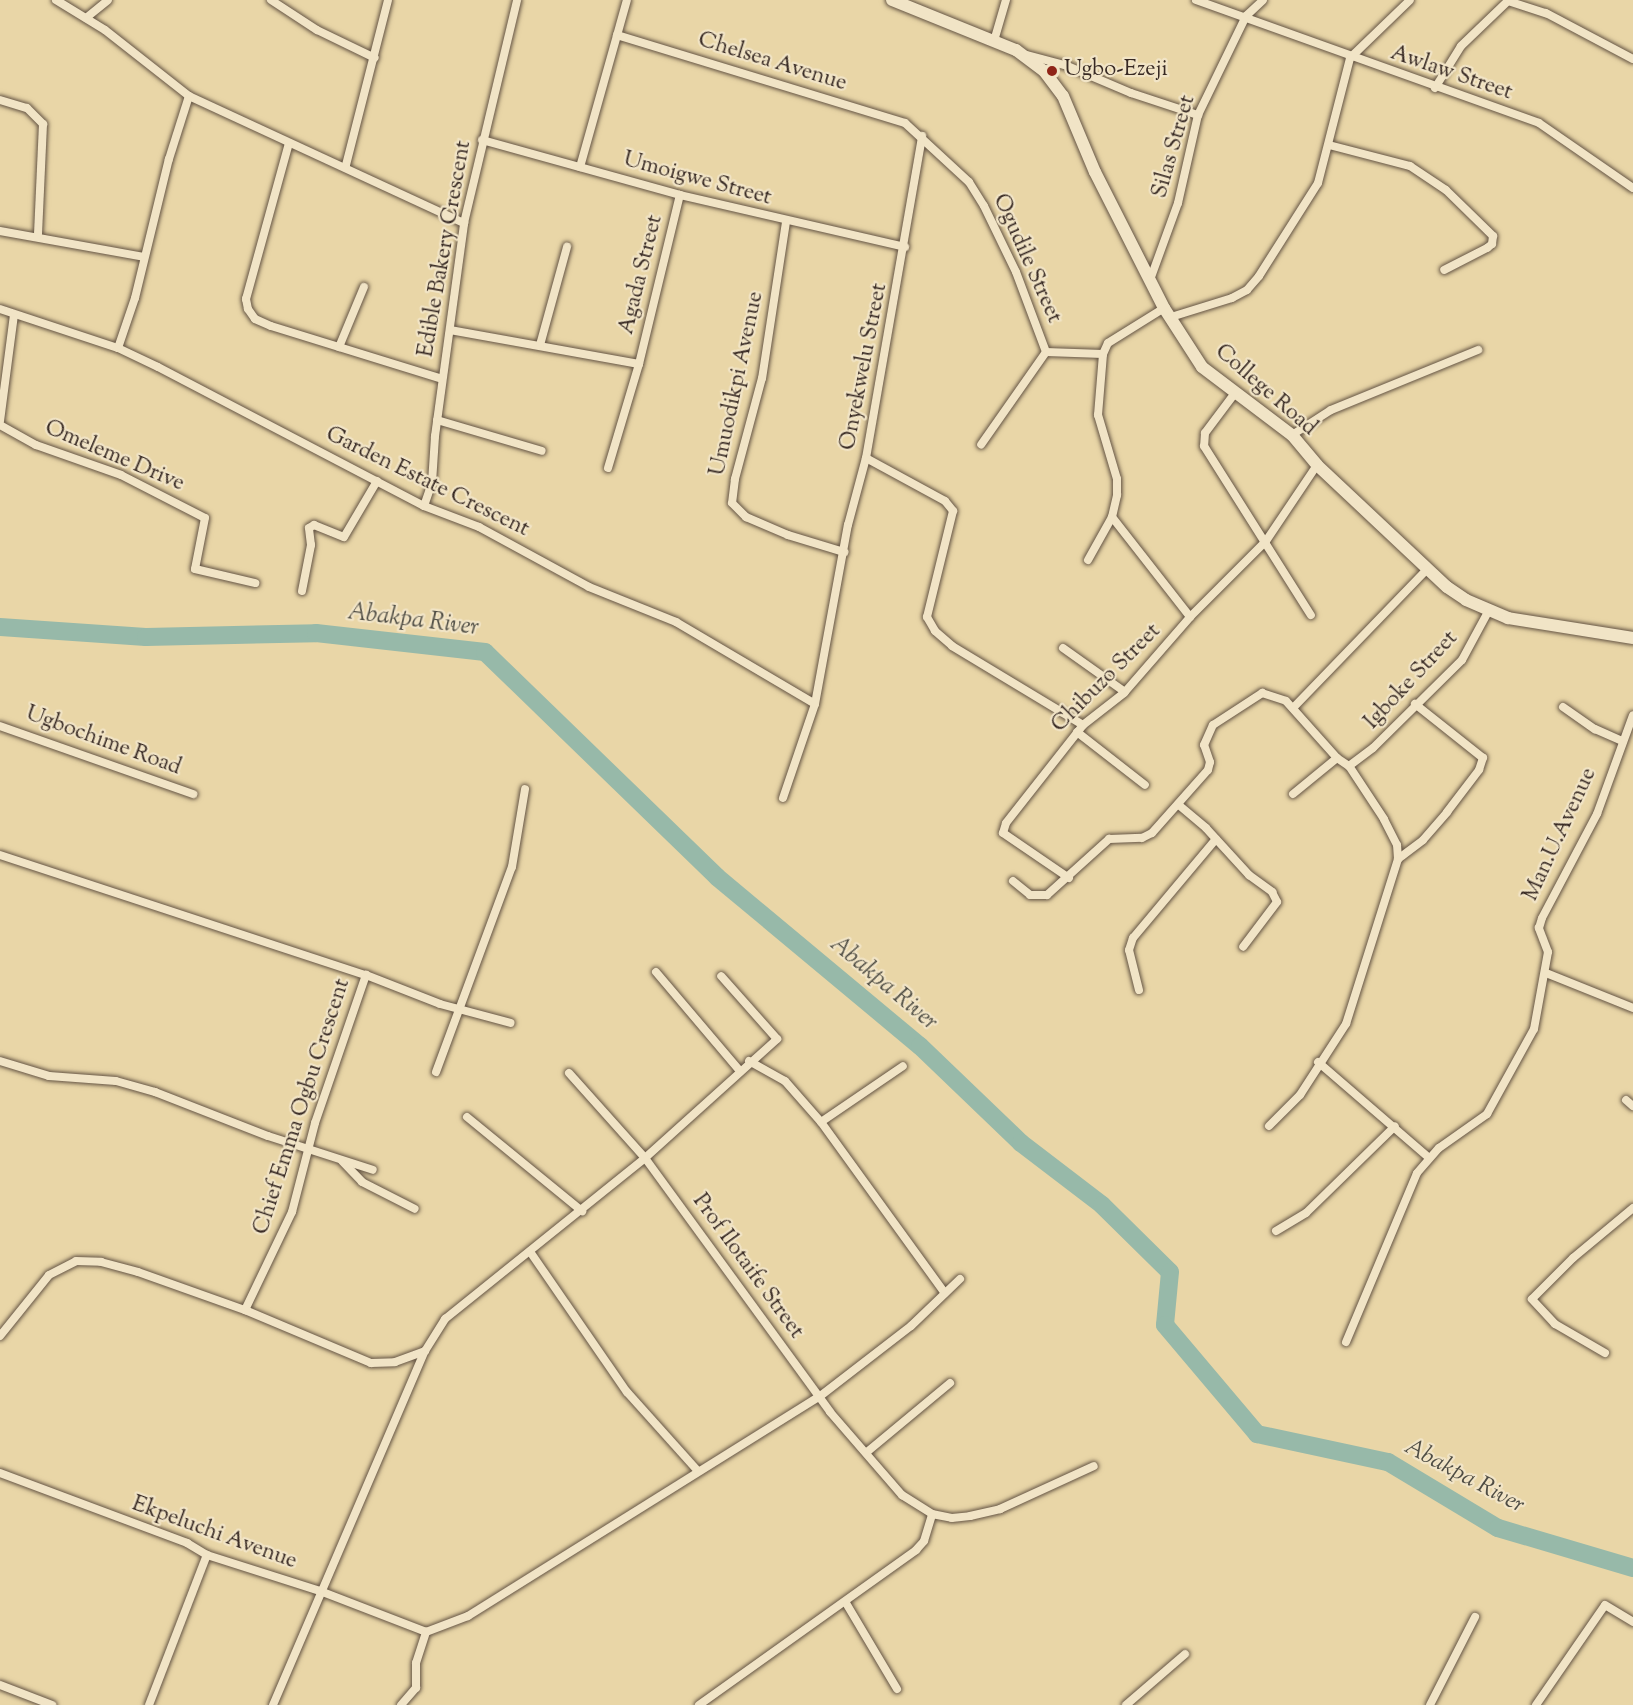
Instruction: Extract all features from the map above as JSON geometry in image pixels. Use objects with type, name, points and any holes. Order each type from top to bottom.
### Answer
[{"type":"main road","name":"College Road","points":[[892,0],[1027,55],[1063,96],[1095,172],[1168,313],[1202,367],[1292,435],[1317,465],[1427,569],[1466,600],[1489,610],[1548,627],[1633,638]]},
{"type":"street","points":[[56,0],[86,18],[189,96],[289,143],[345,165],[464,223]]},
{"type":"street","points":[[86,18],[108,0]]},
{"type":"street","points":[[271,0],[317,30],[375,58]]},
{"type":"street","points":[[345,165],[375,58],[388,0]]},
{"type":"street","points":[[580,166],[627,0]]},
{"type":"street","points":[[994,41],[1006,0]]},
{"type":"street","name":"Awlaw Street","points":[[1196,0],[1246,16],[1350,58],[1539,123],[1633,188]]},
{"type":"street","name":"Silas Street","points":[[1150,279],[1178,203],[1198,115],[1246,16],[1263,0]]},
{"type":"street","points":[[1088,560],[1112,517],[1117,479],[1098,415],[1103,354],[1108,343],[1168,313],[1247,290],[1318,183],[1350,58],[1410,0]]},
{"type":"street","points":[[1435,88],[1461,46],[1508,0],[1546,13],[1633,59]]},
{"type":"street","name":"Edible Bakery Crescent","points":[[424,506],[432,483],[442,379],[464,223],[515,1]]},
{"type":"street","name":"Chelsea Avenue","points":[[617,35],[915,128]]},
{"type":"street","points":[[1027,55],[1065,64],[1131,93],[1198,115]]},
{"type":"street","points":[[118,348],[135,298],[144,257],[189,96]]},
{"type":"street","points":[[0,100],[37,114],[43,124],[38,236]]},
{"type":"street","name":"Ogudile Street","points":[[915,128],[969,182],[984,206],[1016,272],[1046,352],[981,445]]},
{"type":"street","name":"Onyekwelu Street","points":[[783,798],[815,704],[832,604],[866,458],[905,248],[922,136]]},
{"type":"street","name":"Umoigwe Street","points":[[482,140],[680,195],[786,222],[905,248]]},
{"type":"street","points":[[289,143],[246,299],[248,309],[255,319],[270,326],[442,379]]},
{"type":"street","points":[[1329,145],[1410,166],[1446,190],[1493,236],[1492,244],[1487,248],[1444,270]]},
{"type":"street","name":"Agada Street","points":[[608,468],[639,364],[680,195]]},
{"type":"street","name":"Umuodikpi Avenue","points":[[786,222],[762,378],[735,479],[732,503],[746,517],[788,535],[844,552]]},
{"type":"street","points":[[0,231],[38,236],[144,257]]},
{"type":"street","points":[[540,345],[567,247]]},
{"type":"street","points":[[339,347],[364,287]]},
{"type":"street","name":"Garden Estate Crescent","points":[[0,309],[118,348],[424,506],[479,526],[589,587],[676,622],[815,704]]},
{"type":"street","points":[[0,423],[14,315]]},
{"type":"street","points":[[450,330],[639,364]]},
{"type":"street","points":[[1292,435],[1330,410],[1478,350]]},
{"type":"street","points":[[1046,352],[1103,354]]},
{"type":"street","points":[[1235,393],[1205,433],[1204,446],[1311,615]]},
{"type":"street","points":[[437,420],[542,451]]},
{"type":"street","name":"Omeleme Drive","points":[[0,423],[36,445],[121,475],[205,518],[195,569],[255,583]]},
{"type":"street","points":[[866,458],[945,501],[953,511],[927,617],[935,631],[952,646],[1080,728],[1145,785]]},
{"type":"street","name":"Chibuzo Street","points":[[1069,878],[1003,833],[1035,783],[1080,728],[1125,692],[1190,617],[1266,541],[1317,465]]},
{"type":"street","points":[[302,591],[311,545],[309,528],[314,525],[344,537],[377,481]]},
{"type":"street","points":[[1112,517],[1190,617]]},
{"type":"street","points":[[1293,708],[1427,569]]},
{"type":"street","name":"Igboke Street","points":[[1349,766],[1374,748],[1415,704],[1462,660],[1489,610]]},
{"type":"street","points":[[1063,648],[1125,692]]},
{"type":"street","points":[[1013,881],[1029,896],[1040,898],[1069,878],[1110,839],[1142,838],[1180,806],[1208,771],[1210,762],[1203,745],[1212,725],[1262,693],[1277,694],[1293,708],[1337,758],[1349,766],[1384,819],[1397,845],[1398,859],[1350,1014],[1318,1062],[1300,1095],[1269,1126]]},
{"type":"street","points":[[1398,859],[1423,840],[1447,812],[1479,770],[1483,758],[1415,704]]},
{"type":"street","points":[[1563,707],[1594,729],[1622,741]]},
{"type":"street","name":"Man.U.Avenue","points":[[1346,1342],[1417,1173],[1428,1157],[1487,1114],[1498,1099],[1534,1029],[1548,952],[1539,928],[1542,918],[1596,814],[1633,715]]},
{"type":"street","name":"Ugbochime Road","points":[[0,726],[193,794]]},
{"type":"street","points":[[1293,794],[1337,758]]},
{"type":"street","points":[[436,1072],[512,867],[525,789]]},
{"type":"street","points":[[1180,806],[1216,839],[1249,875],[1272,892],[1277,902],[1243,947]]},
{"type":"street","points":[[1139,990],[1129,950],[1133,938],[1216,839]]},
{"type":"street","points":[[0,855],[366,975]]},
{"type":"street","points":[[656,972],[739,1070]]},
{"type":"street","points":[[1546,973],[1633,1008]]},
{"type":"street","name":"Chief Emma Ogbu Crescent","points":[[244,1310],[292,1212],[308,1150],[366,975],[459,1008],[511,1023]]},
{"type":"street","points":[[273,1705],[425,1351],[445,1319],[460,1305],[531,1253],[645,1158],[777,1036],[721,976]]},
{"type":"street","points":[[0,1061],[49,1076],[116,1081],[308,1150],[373,1170]]},
{"type":"street","points":[[749,1061],[785,1081],[821,1122],[944,1292]]},
{"type":"street","points":[[1318,1062],[1344,1087],[1395,1126],[1428,1157]]},
{"type":"street","points":[[821,1122],[903,1066]]},
{"type":"street","name":"Prof Ilotaife Street","points":[[569,1073],[645,1158],[819,1397],[902,1495],[932,1514]]},
{"type":"street","points":[[467,1116],[582,1210]]},
{"type":"street","points":[[1276,1231],[1306,1213],[1395,1126]]},
{"type":"street","points":[[342,1161],[362,1182],[415,1209]]},
{"type":"street","points":[[1605,1353],[1555,1324],[1533,1299],[1573,1258],[1633,1208]]},
{"type":"street","points":[[531,1253],[627,1392],[697,1470]]},
{"type":"street","points":[[0,1336],[49,1275],[76,1260],[101,1262],[138,1272],[244,1310],[371,1363],[394,1362],[425,1351]]},
{"type":"street","points":[[401,1705],[416,1688],[416,1663],[426,1632],[468,1616],[697,1470],[819,1397],[911,1326],[960,1279]]},
{"type":"street","points":[[867,1452],[950,1383]]},
{"type":"street","points":[[699,1705],[846,1603],[916,1550],[924,1541],[932,1514],[952,1518],[1000,1509],[1094,1466]]},
{"type":"street","name":"Ekpeluchi Avenue","points":[[0,1473],[187,1543],[207,1555],[320,1591],[426,1632]]},
{"type":"street","points":[[149,1705],[207,1555]]},
{"type":"street","points":[[846,1603],[897,1689]]},
{"type":"street","points":[[1536,1705],[1605,1605],[1633,1622]]},
{"type":"street","points":[[1430,1705],[1475,1617]]},
{"type":"street","points":[[1126,1705],[1185,1654]]},
{"type":"street","points":[[0,1685],[52,1705]]},
{"type":"waterway","name":"Abakpa River","points":[[0,627],[146,637],[316,633],[485,652],[717,877],[920,1046],[1021,1143],[1102,1205],[1170,1272],[1165,1325],[1257,1434],[1388,1462],[1498,1528],[1633,1568]]},
{"type":"place","name":"Ugbo-Ezeji","points":[[1052,71]]}]
